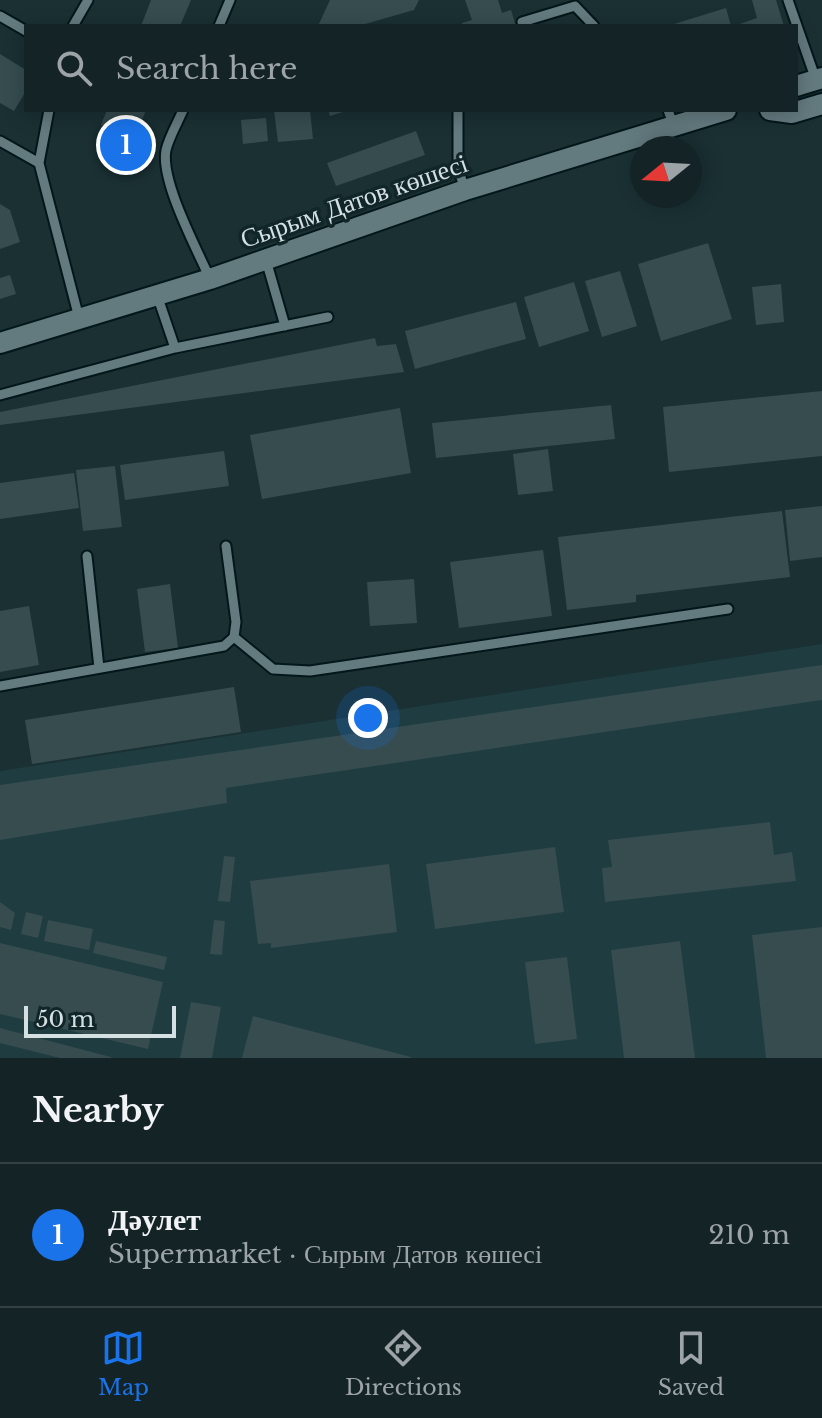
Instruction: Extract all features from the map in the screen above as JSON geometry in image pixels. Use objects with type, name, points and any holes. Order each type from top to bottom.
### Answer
[{"type":"main road","points":[[798,85],[819,79]]},
{"type":"main road","points":[[798,111],[822,104]]},
{"type":"main road","name":"Сырым Датов көшесі","points":[[0,343],[210,279],[671,119],[714,112]]},
{"type":"lane","points":[[74,24],[88,0]]},
{"type":"lane","points":[[220,24],[230,0]]},
{"type":"lane","points":[[788,0],[797,24]]},
{"type":"lane","points":[[522,22],[575,6],[592,24]]},
{"type":"lane","points":[[0,16],[24,30]]},
{"type":"lane","points":[[798,25],[819,79]]},
{"type":"lane","points":[[49,112],[39,163],[79,318]]},
{"type":"lane","points":[[182,112],[166,150],[167,170],[173,193],[210,279]]},
{"type":"lane","points":[[458,112],[458,169],[465,190]]},
{"type":"lane","points":[[0,141],[39,163]]},
{"type":"lane","points":[[266,259],[285,326]]},
{"type":"lane","points":[[157,295],[175,348]]},
{"type":"lane","points":[[0,395],[175,348],[328,317]]},
{"type":"lane","points":[[0,686],[224,646],[234,637],[236,622],[226,546]]},
{"type":"lane","points":[[87,556],[99,668]]},
{"type":"lane","points":[[234,637],[273,669],[310,671],[728,609]]},
{"type":"shaded area","points":[[822,644],[822,1058],[0,1058],[0,771]]},
{"type":"building","points":[[151,0],[191,0],[181,24],[142,24]]},
{"type":"building","points":[[330,0],[419,0],[414,10],[365,24],[319,24]]},
{"type":"building","points":[[465,0],[498,0],[502,13],[511,10],[515,24],[462,24],[472,20]]},
{"type":"building","points":[[752,0],[776,0],[783,24],[740,24],[757,18]]},
{"type":"building","points":[[726,8],[730,24],[674,24]]},
{"type":"building","points":[[0,54],[24,69],[24,94],[14,111],[0,103]]},
{"type":"building","points":[[106,112],[145,112],[138,130],[151,135],[137,169],[98,153],[108,128],[101,125]]},
{"type":"building","points":[[274,112],[310,112],[313,139],[278,142]]},
{"type":"building","points":[[266,118],[268,141],[243,144],[241,120]]},
{"type":"building","points":[[416,131],[425,155],[336,186],[327,163]]},
{"type":"building","points":[[0,204],[10,210],[20,242],[0,249]]},
{"type":"building","points":[[708,243],[732,319],[661,341],[638,264]]},
{"type":"building","points":[[620,271],[637,326],[602,337],[585,281]]},
{"type":"building","points":[[10,275],[16,294],[0,299],[0,278]]},
{"type":"building","points":[[574,282],[589,331],[539,347],[524,297]]},
{"type":"building","points":[[781,284],[784,322],[756,325],[752,287]]},
{"type":"building","points":[[516,302],[526,339],[415,369],[405,331]]},
{"type":"building","points":[[375,338],[377,346],[396,344],[404,372],[0,425],[0,412]]},
{"type":"building","points":[[822,391],[822,456],[669,472],[663,407]]},
{"type":"building","points":[[611,405],[615,439],[436,458],[432,423]]},
{"type":"building","points":[[400,408],[411,473],[262,499],[250,435]]},
{"type":"building","points":[[548,449],[553,491],[518,495],[513,454]]},
{"type":"building","points":[[224,451],[229,486],[125,500],[120,465]]},
{"type":"building","points":[[115,466],[122,527],[83,531],[76,470]]},
{"type":"building","points":[[74,473],[79,508],[0,519],[0,483]]},
{"type":"building","points":[[822,506],[822,557],[790,561],[785,510]]},
{"type":"building","points":[[782,511],[790,577],[636,595],[636,602],[567,610],[558,537]]},
{"type":"building","points":[[543,550],[552,616],[459,628],[450,562]]},
{"type":"building","points":[[414,579],[417,623],[370,626],[367,582]]},
{"type":"building","points":[[170,584],[178,648],[145,652],[137,589]]},
{"type":"building","points":[[29,606],[39,665],[0,672],[0,611]]},
{"type":"building","points":[[822,665],[822,700],[226,788],[227,803],[0,840],[0,785]]},
{"type":"building","points":[[234,687],[241,732],[32,764],[25,720]]},
{"type":"building","points":[[770,822],[774,855],[792,852],[796,881],[605,902],[602,868],[612,867],[608,840]]},
{"type":"building","points":[[555,847],[564,912],[435,929],[426,864]]},
{"type":"building","points":[[224,856],[235,857],[230,902],[218,901]]},
{"type":"building","points":[[389,864],[397,932],[271,948],[271,943],[258,944],[250,881]]},
{"type":"building","points":[[0,902],[15,913],[11,930],[0,927]]},
{"type":"building","points":[[26,912],[43,916],[38,938],[21,934]]},
{"type":"building","points":[[48,920],[93,929],[89,950],[44,941]]},
{"type":"building","points":[[214,920],[225,921],[222,955],[210,954]]},
{"type":"building","points":[[822,927],[822,1058],[766,1058],[752,935]]},
{"type":"building","points":[[96,941],[167,957],[164,970],[93,953]]},
{"type":"building","points":[[680,941],[695,1058],[624,1058],[611,950]]},
{"type":"building","points":[[0,943],[163,982],[148,1049],[0,1014]]},
{"type":"building","points":[[567,957],[577,1039],[535,1044],[525,962]]},
{"type":"building","points":[[191,1002],[221,1007],[212,1058],[180,1058]]},
{"type":"building","points":[[253,1016],[411,1057],[411,1058],[242,1058]]},
{"type":"building","points":[[0,1028],[111,1058],[60,1058],[0,1043]]},
{"type":"place","name":"Дәулет","points":[[126,145]]}]
